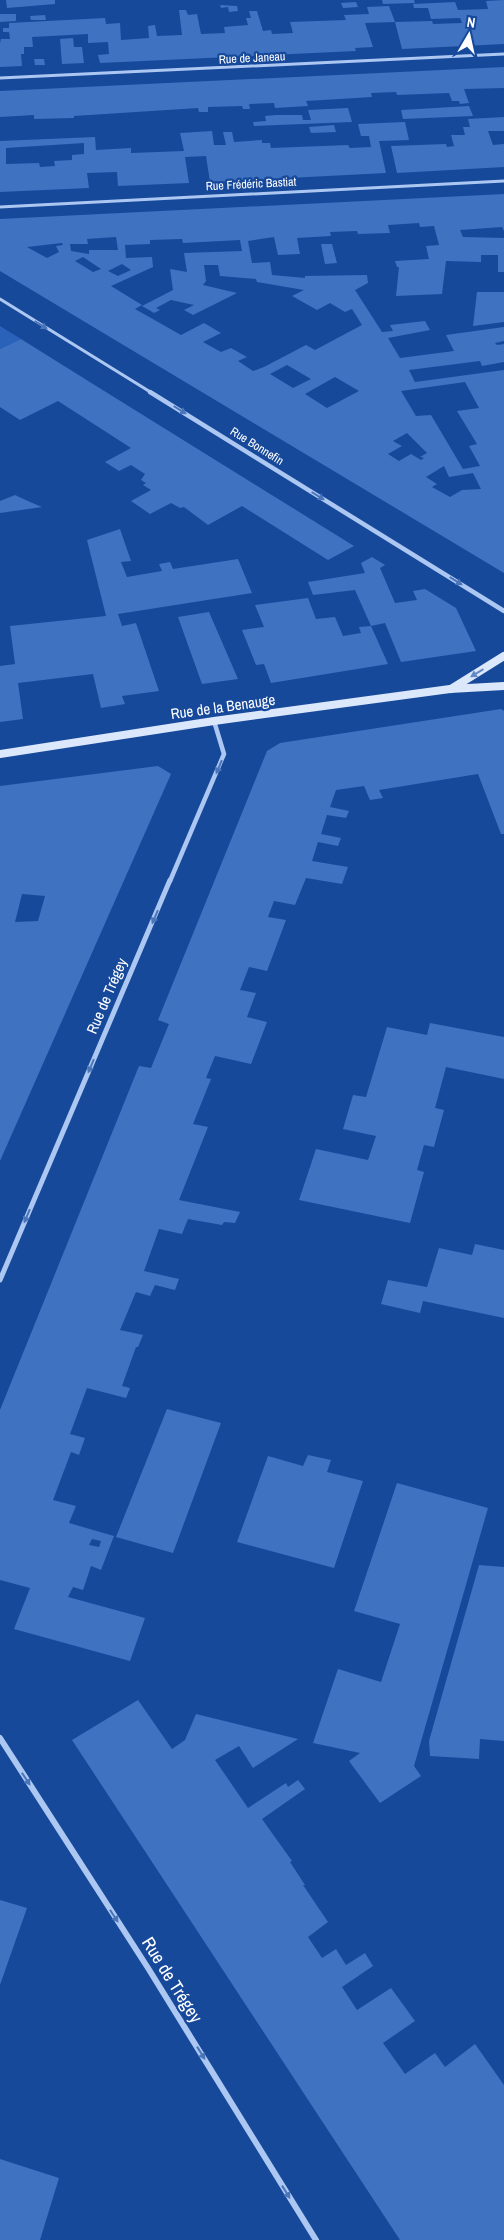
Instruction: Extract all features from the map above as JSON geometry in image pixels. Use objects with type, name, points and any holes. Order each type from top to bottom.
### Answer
[{"type":"main road","name":"Rue de la Benauge","points":[[450,689],[504,656]]},
{"type":"main road","name":"Rue de la Benauge","points":[[0,754],[214,721],[450,689],[504,686]]},
{"type":"street","name":"Rue de Janeau","points":[[0,78],[504,54]]},
{"type":"street","name":"Rue Frédéric Bastiat","points":[[0,207],[504,181]]},
{"type":"street","name":"Rue Bonnefin","points":[[0,299],[504,611]]},
{"type":"street","name":"Rue de Trégey","points":[[0,1280],[224,754],[214,721]]},
{"type":"street","name":"Rue de Trégey","points":[[0,1738],[148,1968],[316,2240]]},
{"type":"shaded area","points":[[0,326],[21,339],[0,349]]},
{"type":"building","points":[[6,0],[55,0],[55,4],[7,8]]},
{"type":"building","points":[[382,0],[414,0],[415,3],[383,4]]},
{"type":"building","points":[[504,0],[504,44],[402,49],[395,22],[432,21],[433,24],[462,23],[460,18],[431,19],[428,8],[414,8],[413,4],[455,2],[458,10],[488,9],[486,1]]},
{"type":"building","points":[[356,2],[358,7],[343,8],[341,3]]},
{"type":"building","points":[[220,5],[237,6],[238,11],[229,12],[228,7],[221,8]]},
{"type":"building","points":[[389,6],[395,22],[365,23],[373,47],[355,48],[356,51],[100,63],[98,55],[109,54],[108,42],[88,43],[88,34],[32,37],[33,47],[24,47],[24,54],[21,54],[22,66],[0,67],[1,39],[10,39],[9,32],[3,32],[3,28],[9,28],[9,23],[105,18],[106,24],[120,23],[121,40],[149,38],[148,26],[155,25],[157,36],[182,35],[179,10],[186,10],[188,15],[197,14],[201,34],[225,33],[224,27],[248,25],[246,18],[251,18],[249,11],[257,11],[263,31],[271,30],[272,34],[293,33],[290,22],[346,20],[344,15],[369,14],[367,7]]},
{"type":"building","points":[[0,14],[16,14],[16,21],[0,22]]},
{"type":"building","points":[[45,15],[46,20],[31,20],[30,16]]},
{"type":"building","points":[[73,38],[74,47],[82,47],[84,63],[62,64],[60,39]]},
{"type":"building","points":[[34,59],[44,59],[45,65],[35,65]]},
{"type":"building","points":[[504,67],[504,88],[464,89],[469,103],[460,104],[459,101],[452,101],[449,93],[397,95],[396,92],[371,93],[372,97],[306,101],[308,106],[275,108],[274,103],[249,104],[250,109],[243,109],[242,106],[208,107],[208,112],[199,112],[198,108],[74,116],[74,118],[34,119],[34,115],[0,117],[0,91]]},
{"type":"building","points":[[469,106],[473,116],[403,119],[401,110]]},
{"type":"building","points":[[348,108],[352,122],[254,126],[253,122],[266,121],[265,116],[276,115],[302,115],[303,120],[311,120],[308,110]]},
{"type":"building","points":[[504,117],[504,131],[488,131],[493,145],[504,144],[504,167],[397,173],[391,146],[446,144],[447,147],[454,146],[451,135],[465,135],[463,127],[470,127],[468,119]]},
{"type":"building","points":[[405,122],[409,140],[379,141],[386,173],[210,182],[206,156],[185,157],[189,183],[118,186],[117,172],[87,173],[89,188],[0,192],[0,141],[95,137],[96,150],[131,148],[131,153],[184,151],[180,133],[212,131],[214,145],[226,145],[223,132],[232,132],[234,142],[262,140],[262,143],[270,143],[271,148],[348,145],[350,148],[371,147],[369,136],[361,136],[358,124]],"holes":[[[84,143],[84,154],[72,155],[72,160],[54,161],[55,166],[40,167],[39,163],[6,164],[6,148]]]},
{"type":"building","points":[[334,125],[336,132],[311,133],[309,127]]},
{"type":"building","points":[[504,194],[504,231],[502,227],[460,230],[463,237],[504,238],[504,272],[498,272],[498,255],[481,255],[481,262],[446,261],[442,294],[396,296],[399,267],[397,267],[395,261],[429,259],[426,246],[439,245],[434,226],[420,227],[419,223],[388,225],[390,233],[358,234],[357,231],[330,232],[331,236],[297,238],[300,254],[278,255],[274,237],[248,241],[252,263],[270,262],[272,275],[305,278],[305,276],[367,275],[368,283],[355,290],[382,332],[393,331],[390,325],[425,321],[430,330],[388,338],[400,358],[454,351],[446,335],[504,327],[504,341],[495,343],[497,345],[504,344],[504,362],[482,366],[480,361],[409,370],[415,382],[504,370],[504,573],[0,271],[0,219]],"holes":[[[116,237],[118,250],[89,250],[89,254],[71,251],[70,244],[88,244],[87,239]],[[182,239],[183,243],[240,240],[242,251],[184,253],[187,272],[170,269],[173,290],[142,306],[154,313],[160,310],[156,308],[171,300],[194,305],[184,310],[193,315],[237,293],[203,285],[206,281],[204,265],[218,265],[220,276],[256,279],[257,282],[304,290],[292,296],[317,310],[330,303],[345,312],[352,309],[362,325],[315,350],[306,345],[253,371],[238,361],[247,357],[231,348],[221,352],[203,342],[221,333],[204,323],[181,335],[135,309],[142,305],[111,286],[153,267],[152,257],[126,258],[125,245],[150,244],[150,240]],[[62,243],[63,245],[56,246],[59,252],[47,258],[27,247]],[[83,257],[101,269],[93,272],[75,261]],[[122,264],[131,270],[118,276],[108,271]],[[287,365],[311,379],[293,388],[270,374]],[[335,377],[359,391],[327,408],[305,394]],[[465,382],[479,408],[457,411],[477,444],[469,446],[480,466],[463,469],[431,415],[416,416],[401,391]],[[407,433],[427,453],[420,457],[424,458],[421,460],[411,454],[399,461],[388,454],[402,446],[393,441]],[[444,466],[449,477],[473,473],[481,489],[462,490],[450,497],[432,487],[437,484],[426,477]]]},
{"type":"building","points":[[321,244],[332,244],[337,263],[325,264]]},
{"type":"building","points":[[477,292],[504,292],[504,322],[473,326]]},
{"type":"building","points":[[21,339],[354,546],[328,560],[242,506],[208,525],[184,507],[180,508],[171,503],[150,514],[131,501],[151,490],[143,485],[146,483],[141,480],[145,474],[131,465],[119,471],[105,462],[131,448],[58,401],[20,420],[0,407],[0,349]]},
{"type":"building","points":[[15,495],[42,507],[0,513],[0,501]]},
{"type":"building","points":[[120,529],[131,561],[121,562],[127,577],[162,571],[159,564],[170,562],[173,569],[238,559],[252,593],[118,614],[122,626],[136,623],[159,691],[122,696],[125,704],[101,708],[93,674],[18,683],[23,719],[0,722],[0,666],[15,664],[10,626],[106,616],[87,540]]},
{"type":"building","points":[[372,557],[385,565],[380,568],[395,603],[417,600],[413,591],[425,589],[456,608],[476,651],[401,662],[385,623],[371,626],[355,590],[313,595],[308,582],[365,573],[361,563]]},
{"type":"building","points":[[308,598],[316,619],[335,617],[343,636],[361,633],[359,627],[371,626],[388,664],[271,683],[264,664],[256,665],[242,630],[264,627],[255,605]]},
{"type":"building","points":[[209,612],[238,679],[202,684],[178,617]]},
{"type":"building","points":[[501,709],[504,711],[504,834],[501,834],[478,774],[379,790],[383,798],[370,800],[364,786],[336,790],[330,807],[349,811],[346,818],[327,815],[321,834],[341,838],[338,846],[318,842],[312,861],[348,867],[342,884],[306,878],[295,905],[274,901],[268,917],[286,920],[267,971],[249,967],[240,990],[256,993],[247,1017],[267,1022],[251,1064],[215,1056],[206,1078],[211,1079],[193,1124],[208,1127],[179,1200],[240,1212],[235,1223],[224,1222],[222,1225],[188,1219],[182,1234],[159,1229],[144,1271],[179,1279],[175,1290],[155,1285],[150,1296],[136,1292],[120,1330],[143,1335],[138,1347],[136,1347],[122,1386],[130,1388],[126,1398],[87,1388],[70,1434],[85,1438],[79,1455],[71,1452],[53,1500],[76,1506],[69,1523],[114,1536],[101,1570],[91,1566],[83,1590],[73,1587],[68,1597],[145,1618],[130,1661],[14,1629],[30,1588],[0,1580],[0,1410],[139,1066],[151,1068],[169,1024],[158,1020],[267,751],[280,743]],"holes":[[[92,1539],[101,1541],[99,1547],[89,1545]]]},
{"type":"building","points":[[158,766],[171,774],[0,1161],[0,786]],"holes":[[[22,894],[45,896],[38,921],[15,922]]]},
{"type":"building","points":[[430,1023],[504,1037],[504,1079],[446,1067],[435,1108],[444,1110],[434,1147],[424,1145],[417,1170],[424,1172],[410,1223],[299,1200],[316,1149],[368,1160],[376,1136],[343,1129],[353,1095],[366,1097],[387,1027],[427,1035]]},
{"type":"building","points":[[475,1244],[504,1250],[504,1318],[423,1301],[420,1313],[381,1304],[388,1280],[427,1287],[439,1248],[472,1255]]},
{"type":"building","points":[[167,1409],[221,1423],[173,1553],[116,1537]]},
{"type":"building","points":[[308,1455],[331,1460],[327,1472],[363,1481],[334,1568],[237,1542],[268,1456],[303,1466]]},
{"type":"building","points":[[397,1483],[488,1508],[414,1766],[421,1776],[380,1803],[349,1761],[360,1753],[313,1743],[338,1669],[381,1682],[400,1624],[354,1611]]},
{"type":"building","points":[[479,1565],[504,1567],[504,1741],[480,1739],[479,1759],[430,1756],[429,1741]]},
{"type":"building","points":[[138,1700],[172,1749],[185,1740],[196,1714],[298,1739],[253,1768],[239,1746],[215,1760],[248,1808],[286,1783],[288,1787],[298,1780],[305,1789],[262,1819],[292,1861],[290,1862],[305,1885],[303,1885],[328,1922],[308,1937],[322,1958],[336,1949],[346,1965],[365,1953],[373,1966],[342,1987],[357,2010],[391,1988],[415,2021],[383,2043],[405,2074],[435,2053],[445,2067],[475,2044],[504,2085],[504,2240],[400,2240],[72,1740]]},
{"type":"building","points":[[0,1900],[27,1908],[0,1985]]},
{"type":"building","points":[[0,2159],[59,2178],[40,2240],[0,2240]]}]
